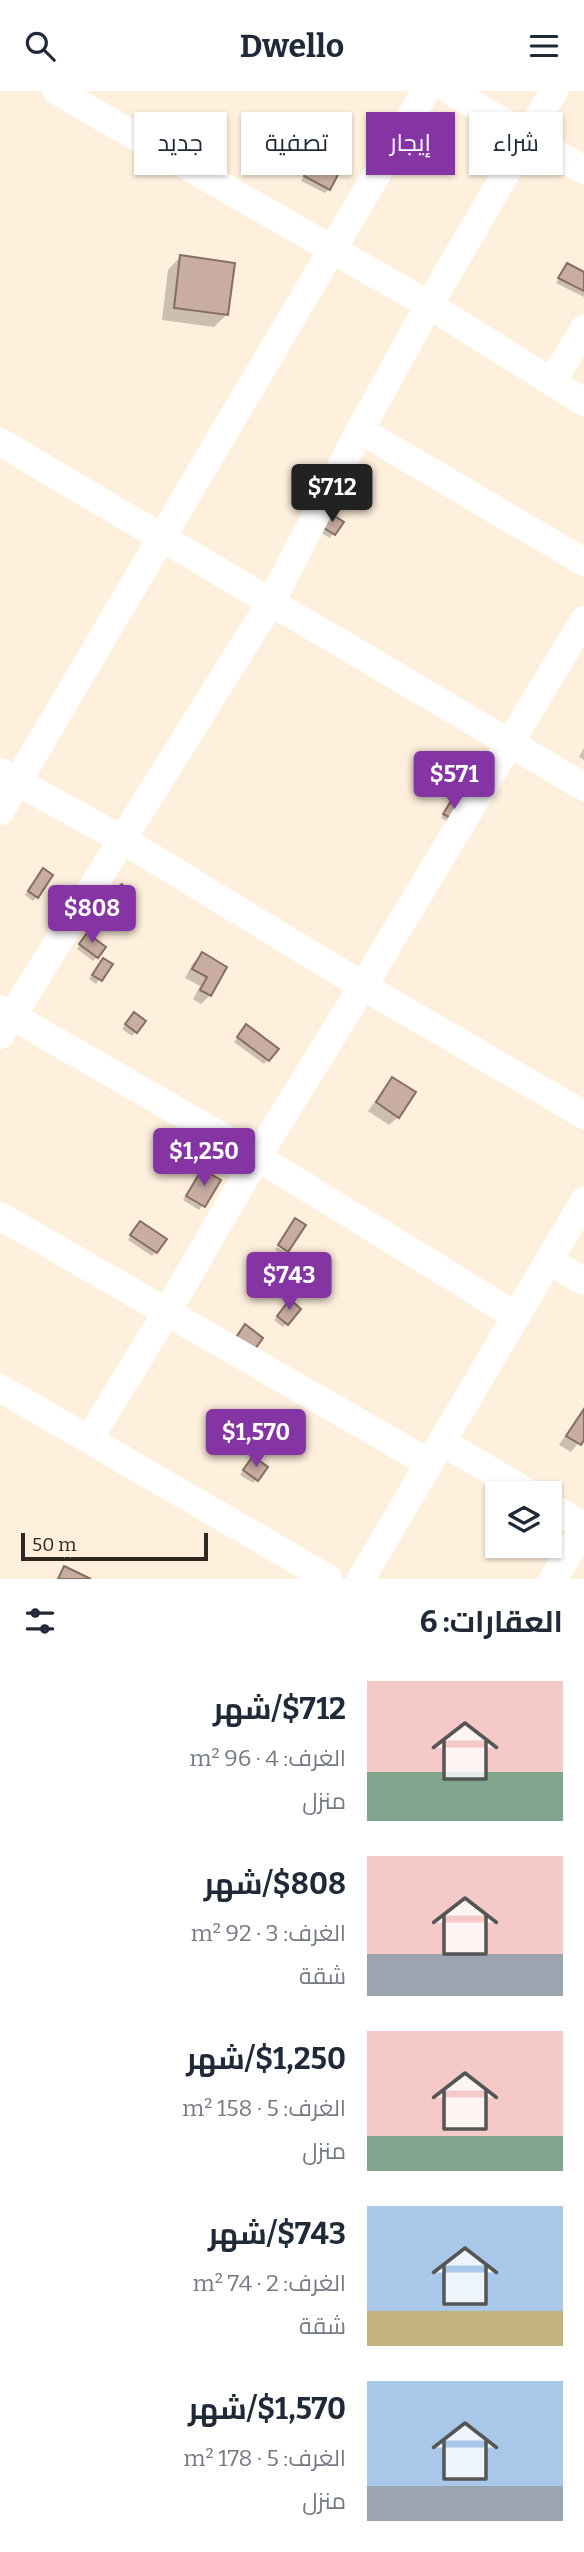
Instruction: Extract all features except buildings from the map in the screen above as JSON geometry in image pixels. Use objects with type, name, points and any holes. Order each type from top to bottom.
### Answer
[{"type":"street","points":[[0,811],[9,777],[163,537],[426,91]]},
{"type":"street","points":[[451,91],[487,112]]},
{"type":"street","points":[[541,112],[554,91]]},
{"type":"street","points":[[76,95],[332,250],[429,305],[584,402]]},
{"type":"street","points":[[563,157],[584,170]]},
{"type":"street","points":[[504,175],[360,430],[271,601],[4,1020],[257,1157],[516,1316]]},
{"type":"street","points":[[552,382],[584,329]]},
{"type":"street","points":[[360,430],[584,562]]},
{"type":"street","points":[[0,442],[584,787]]},
{"type":"street","points":[[89,1439],[584,619]]},
{"type":"street","points":[[9,777],[121,839],[363,986],[584,1115]]},
{"type":"street","points":[[361,1579],[584,1201]]},
{"type":"street","points":[[0,1216],[167,1312],[436,1453],[500,1481]]},
{"type":"street","points":[[549,1261],[584,1281]]},
{"type":"street","points":[[0,1388],[329,1579]]},
{"type":"street","points":[[554,1579],[584,1527],[562,1513]]}]
